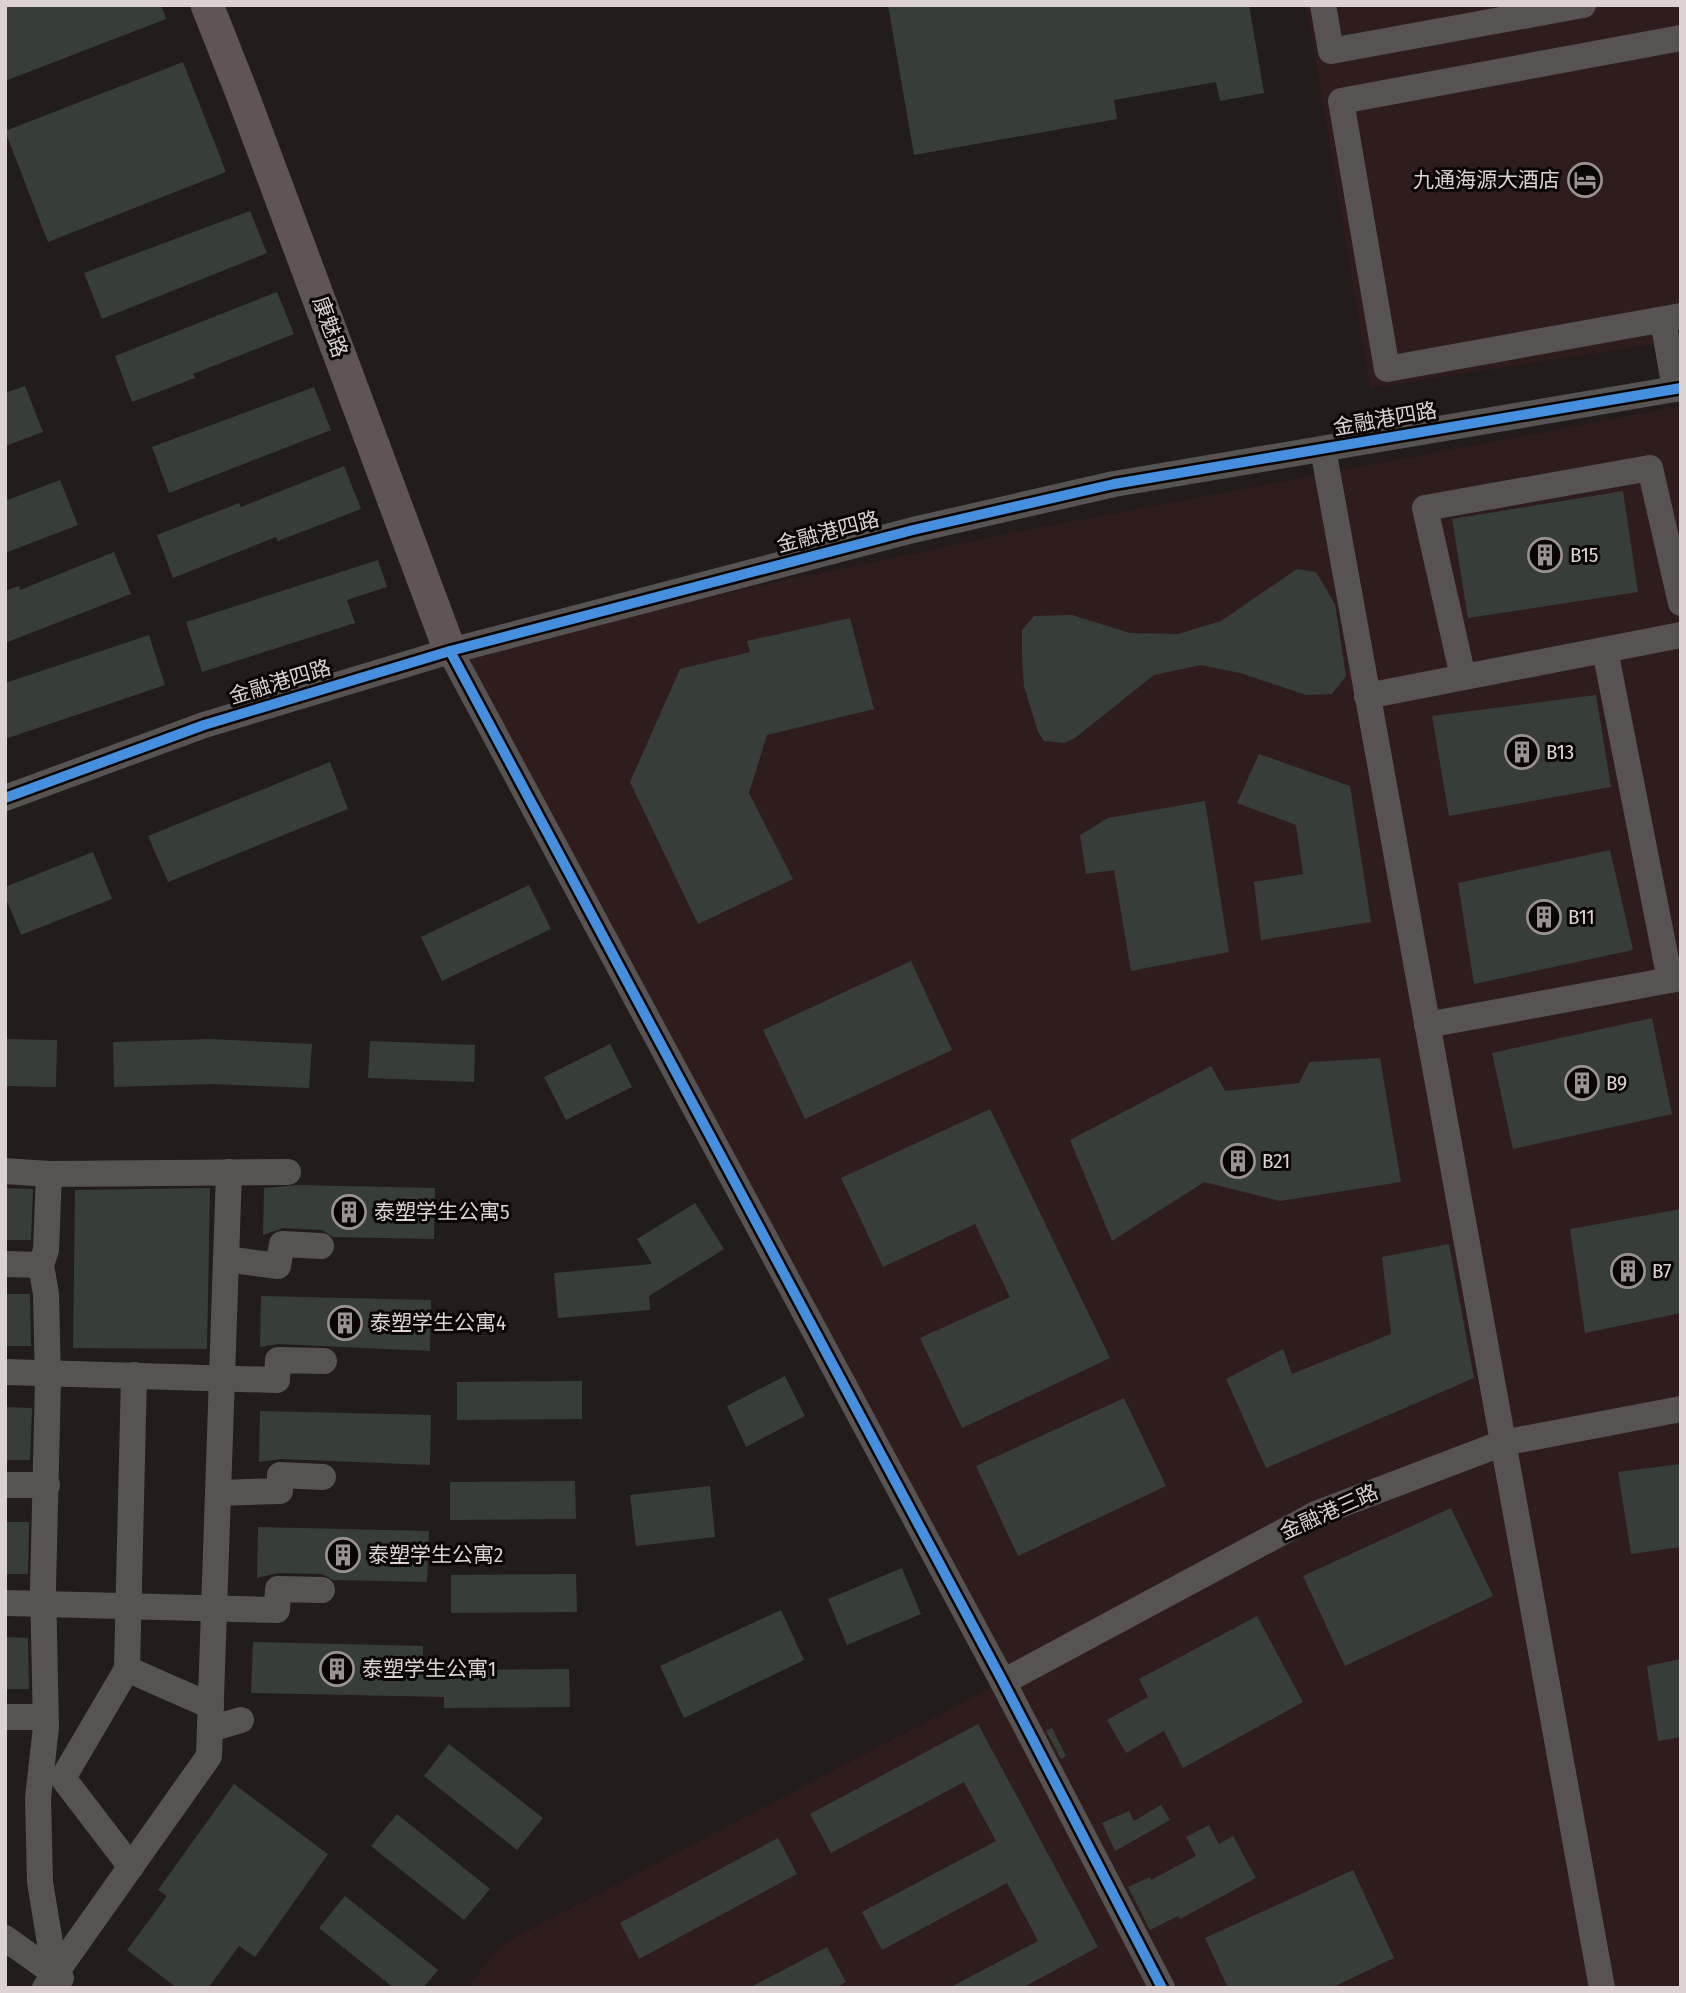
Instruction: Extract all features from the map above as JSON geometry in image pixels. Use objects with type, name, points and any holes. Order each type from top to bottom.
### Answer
[{"type":"main road","name":"康魅路","points":[[207,5],[450,651]]},
{"type":"street","points":[[1323,5],[1331,51],[1583,5]]},
{"type":"street","points":[[1678,389],[1672,318],[1387,369],[1341,101],[1681,38]]},
{"type":"street","name":"金融港四路","points":[[5,798],[204,725],[450,651],[926,527],[1114,484],[1678,389]]},
{"type":"street","points":[[1323,449],[1602,1988]]},
{"type":"street","points":[[1463,677],[1425,508],[1650,468],[1681,604]]},
{"type":"street","points":[[1367,696],[1681,635]]},
{"type":"street","points":[[1427,1025],[1676,979],[1605,650]]},
{"type":"street","points":[[450,651],[1003,1682],[1163,1988]]},
{"type":"street","points":[[5,1171],[49,1174],[288,1171]]},
{"type":"street","points":[[55,1981],[209,1756],[229,1172]]},
{"type":"street","points":[[49,1174],[46,1250],[41,1265],[46,1294],[48,1373],[43,1605],[45,1717],[37,1798],[40,1882],[55,1981]]},
{"type":"street","points":[[226,1259],[278,1266],[282,1244],[321,1246]]},
{"type":"street","points":[[5,1264],[41,1265]]},
{"type":"street","points":[[5,1372],[277,1380],[278,1360],[324,1362]]},
{"type":"street","points":[[131,1867],[63,1778],[127,1669],[134,1375]]},
{"type":"street","name":"金融港三路","points":[[1003,1682],[1316,1514],[1503,1443],[1681,1409]]},
{"type":"street","points":[[218,1493],[280,1491],[280,1475],[323,1477]]},
{"type":"street","points":[[5,1485],[47,1485]]},
{"type":"street","points":[[5,1604],[277,1610],[278,1589],[322,1590]]},
{"type":"street","points":[[127,1669],[211,1718],[241,1720]]},
{"type":"street","points":[[5,1717],[45,1717]]},
{"type":"street","points":[[5,1938],[55,1981]]},
{"type":"shaded area","points":[[1306,5],[1681,5],[1681,340],[1370,388]]},
{"type":"shaded area","points":[[1681,406],[1681,1988],[467,1988],[501,1945],[1002,1682],[450,651],[1020,531]]},
{"type":"building","points":[[5,5],[161,5],[166,19],[5,81]]},
{"type":"building","points":[[888,5],[1249,5],[1264,93],[1220,101],[1216,82],[1114,100],[1117,119],[914,155]]},
{"type":"building","points":[[183,62],[226,172],[48,242],[5,131]]},
{"type":"building","points":[[250,211],[267,253],[102,319],[84,273]]},
{"type":"building","points":[[277,292],[294,334],[193,374],[195,378],[132,402],[115,356]]},
{"type":"building","points":[[25,386],[43,432],[5,446],[5,393]]},
{"type":"building","points":[[314,387],[331,430],[169,493],[152,447]]},
{"type":"building","points":[[344,466],[361,509],[278,541],[276,537],[173,578],[157,535],[239,503],[241,507]]},
{"type":"building","points":[[60,480],[78,525],[5,553],[5,501]]},
{"type":"building","name":"B15","points":[[1623,491],[1638,592],[1468,618],[1452,519]]},
{"type":"building","points":[[114,552],[131,594],[5,643],[5,591],[19,586],[20,590]]},
{"type":"building","points":[[378,560],[387,587],[347,600],[355,623],[202,672],[186,622]]},
{"type":"building","points":[[1297,569],[1316,572],[1335,604],[1346,676],[1332,694],[1306,695],[1240,673],[1201,665],[1154,675],[1075,738],[1064,743],[1044,741],[1038,732],[1024,686],[1022,655],[1022,630],[1034,616],[1072,615],[1130,633],[1178,634],[1221,621]]},
{"type":"building","points":[[850,618],[874,709],[767,735],[749,793],[793,879],[698,924],[630,782],[680,669],[750,652],[747,641]]},
{"type":"building","points":[[149,635],[165,685],[5,739],[5,683]]},
{"type":"building","name":"B13","points":[[1596,695],[1611,787],[1449,816],[1432,716]]},
{"type":"building","points":[[1259,754],[1350,786],[1371,922],[1261,940],[1254,882],[1303,874],[1296,825],[1237,803]]},
{"type":"building","points":[[330,762],[348,809],[168,882],[148,836]]},
{"type":"building","points":[[1205,801],[1229,952],[1131,971],[1114,870],[1086,874],[1080,835],[1108,818]]},
{"type":"building","name":"B11","points":[[1610,850],[1633,950],[1474,984],[1458,883]]},
{"type":"building","points":[[93,852],[112,899],[21,935],[5,896],[5,887]]},
{"type":"building","points":[[529,885],[551,929],[442,981],[421,937]]},
{"type":"building","points":[[911,961],[952,1050],[805,1119],[763,1030]]},
{"type":"building","name":"B9","points":[[1652,1018],[1672,1114],[1513,1149],[1492,1053]]},
{"type":"building","points":[[5,1039],[57,1040],[56,1087],[5,1086]]},
{"type":"building","points":[[211,1039],[312,1044],[309,1088],[212,1084],[114,1087],[113,1042]]},
{"type":"building","points":[[370,1041],[475,1045],[474,1082],[368,1078]]},
{"type":"building","points":[[610,1044],[632,1087],[566,1120],[544,1077]]},
{"type":"building","name":"B21","points":[[1380,1058],[1401,1182],[1280,1201],[1204,1182],[1112,1241],[1070,1140],[1211,1066],[1225,1091],[1299,1083],[1310,1062]]},
{"type":"building","points":[[990,1109],[1110,1358],[962,1428],[920,1338],[1010,1297],[975,1224],[883,1267],[841,1178]]},
{"type":"building","name":"泰塑学生公寓5","points":[[297,1185],[435,1188],[434,1239],[333,1237],[322,1230],[283,1228],[263,1235],[264,1188]]},
{"type":"building","points":[[5,1188],[33,1189],[31,1240],[5,1240]]},
{"type":"building","points":[[210,1188],[207,1349],[73,1348],[75,1190]]},
{"type":"building","points":[[695,1203],[724,1249],[649,1296],[650,1310],[558,1318],[554,1273],[652,1264],[637,1239]]},
{"type":"building","name":"B7","points":[[1681,1209],[1681,1313],[1585,1333],[1570,1229]]},
{"type":"building","points":[[1449,1244],[1474,1378],[1266,1468],[1226,1379],[1283,1349],[1292,1374],[1391,1334],[1382,1257]]},
{"type":"building","points":[[5,1294],[30,1294],[31,1346],[5,1346]]},
{"type":"building","name":"泰塑学生公寓4","points":[[261,1296],[431,1300],[430,1351],[278,1344],[260,1347]]},
{"type":"building","points":[[785,1376],[805,1416],[746,1447],[727,1406]]},
{"type":"building","points":[[582,1381],[582,1419],[457,1420],[457,1382]]},
{"type":"building","points":[[1124,1398],[1166,1486],[1018,1556],[976,1466]]},
{"type":"building","points":[[5,1407],[32,1408],[30,1460],[5,1460]]},
{"type":"building","points":[[260,1411],[431,1415],[430,1465],[281,1459],[259,1462]]},
{"type":"building","points":[[1681,1464],[1681,1547],[1631,1554],[1618,1472]]},
{"type":"building","points":[[575,1481],[576,1519],[450,1520],[450,1482]]},
{"type":"building","points":[[710,1486],[715,1537],[636,1546],[630,1495]]},
{"type":"building","points":[[1451,1508],[1493,1596],[1345,1666],[1303,1576]]},
{"type":"building","points":[[5,1522],[29,1522],[28,1574],[5,1574]]},
{"type":"building","name":"泰塑学生公寓2","points":[[258,1527],[429,1531],[427,1582],[333,1580],[322,1574],[278,1573],[257,1578]]},
{"type":"building","points":[[902,1568],[921,1614],[847,1645],[828,1599]]},
{"type":"building","points":[[576,1574],[577,1612],[451,1613],[451,1575]]},
{"type":"building","points":[[781,1610],[804,1660],[684,1718],[660,1666]]},
{"type":"building","points":[[1257,1616],[1303,1702],[1183,1768],[1164,1731],[1126,1753],[1107,1720],[1148,1697],[1139,1679]]},
{"type":"building","points":[[5,1637],[28,1638],[29,1689],[5,1689]]},
{"type":"building","name":"泰塑学生公寓1","points":[[253,1642],[423,1646],[423,1670],[569,1669],[570,1707],[444,1708],[444,1697],[251,1693]]},
{"type":"building","points":[[1681,1659],[1681,1737],[1658,1741],[1647,1666]]},
{"type":"building","points":[[978,1724],[1098,1947],[1022,1988],[949,1988],[1038,1941],[1007,1883],[882,1950],[862,1912],[996,1841],[964,1782],[831,1853],[810,1814]]},
{"type":"building","points":[[1052,1728],[1066,1756],[1061,1759],[1046,1731]]},
{"type":"building","points":[[449,1744],[543,1818],[517,1850],[424,1776]]},
{"type":"building","points":[[234,1784],[328,1854],[255,1957],[239,1946],[208,1988],[177,1988],[127,1950],[167,1896],[158,1890]]},
{"type":"building","points":[[1161,1805],[1170,1820],[1115,1851],[1102,1823],[1129,1811],[1134,1821]]},
{"type":"building","points":[[397,1814],[490,1889],[464,1920],[371,1846]]},
{"type":"building","points":[[1209,1825],[1219,1844],[1233,1836],[1256,1878],[1180,1919],[1178,1916],[1150,1930],[1128,1887],[1150,1877],[1151,1880],[1196,1856],[1186,1837]]},
{"type":"building","points":[[778,1838],[797,1874],[639,1959],[620,1923]]},
{"type":"building","points":[[1353,1870],[1394,1958],[1331,1988],[1228,1988],[1205,1938]]},
{"type":"building","points":[[345,1896],[438,1970],[423,1988],[394,1988],[319,1928]]},
{"type":"building","points":[[827,1947],[846,1982],[836,1988],[749,1988]]},
{"type":"cycle path","points":[[5,798],[204,725],[450,651],[913,530],[1114,484],[1681,388]]},
{"type":"cycle path","points":[[450,651],[1003,1682],[1162,1988]]},
{"type":"place","name":"九通海源大酒店","points":[[1585,180]]},
{"type":"place","name":"B15","points":[[1545,555]]},
{"type":"place","name":"B13","points":[[1522,752]]},
{"type":"place","name":"B11","points":[[1544,917]]},
{"type":"place","name":"B9","points":[[1582,1083]]},
{"type":"place","name":"B21","points":[[1238,1161]]},
{"type":"place","name":"泰塑学生公寓5","points":[[349,1212]]},
{"type":"place","name":"B7","points":[[1628,1271]]},
{"type":"place","name":"泰塑学生公寓4","points":[[345,1323]]},
{"type":"place","name":"泰塑学生公寓2","points":[[343,1555]]},
{"type":"place","name":"泰塑学生公寓1","points":[[337,1669]]}]
